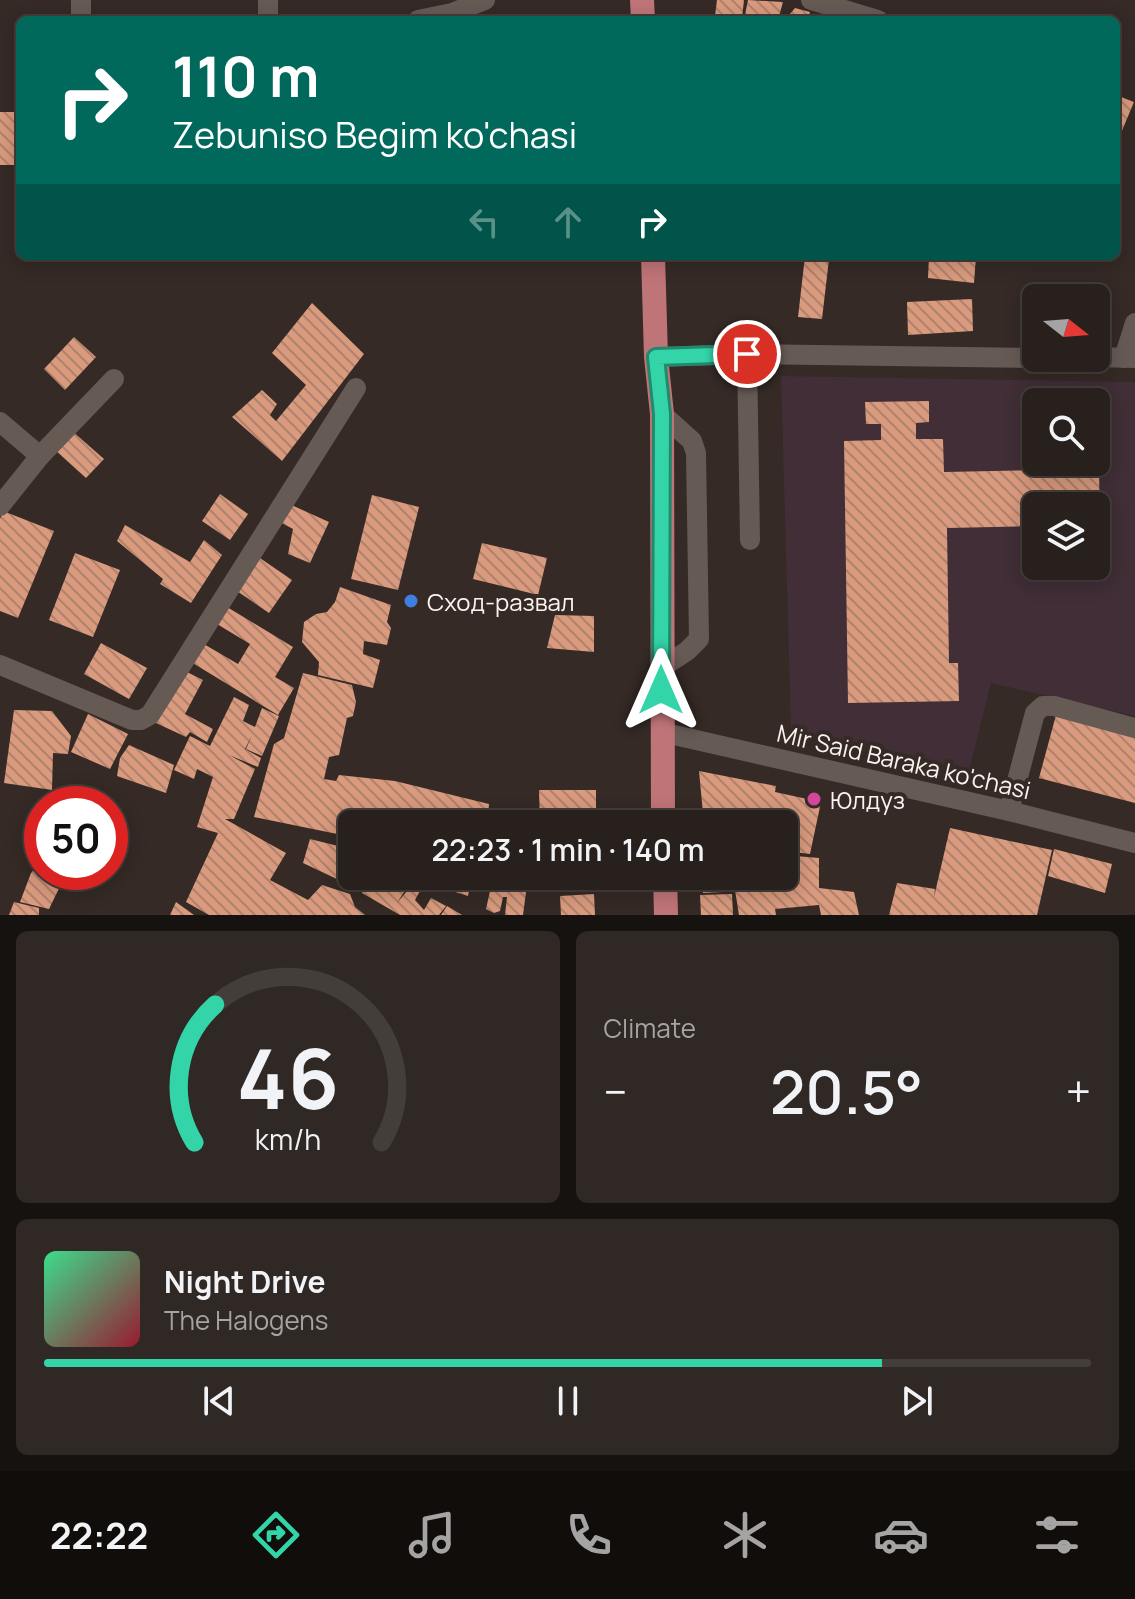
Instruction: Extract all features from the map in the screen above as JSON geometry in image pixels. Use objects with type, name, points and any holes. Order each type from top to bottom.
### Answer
[{"type":"main road","points":[[653,260],[656,357],[662,414],[663,810]]},
{"type":"main road","points":[[665,890],[666,915]]},
{"type":"street","points":[[437,16],[485,0]]},
{"type":"street","points":[[811,0],[865,16]]},
{"type":"street","points":[[1110,357],[1130,358],[1135,323]]},
{"type":"street","points":[[656,357],[747,354],[1022,358]]},
{"type":"street","points":[[747,354],[750,540]]},
{"type":"street","points":[[0,506],[40,456],[114,379]]},
{"type":"street","points":[[0,665],[132,720],[141,720],[150,715],[356,388]]},
{"type":"street","points":[[661,668],[699,639],[696,453],[692,441],[662,414]]},
{"type":"street","points":[[0,422],[40,456]]},
{"type":"street","points":[[1009,811],[1035,713],[1043,706],[1054,706],[1135,728]]},
{"type":"street","name":"Mir Said Baraka ko'chasi","points":[[661,732],[1009,811],[1135,843]]},
{"type":"shaded area","points":[[781,376],[1135,382],[1135,716],[991,683],[969,771],[791,729]]},
{"type":"building","points":[[717,0],[744,0],[742,16],[715,16]]},
{"type":"building","points":[[748,0],[783,2],[779,16],[745,15]]},
{"type":"building","points":[[795,8],[810,12],[809,16],[788,16]]},
{"type":"building","points":[[1120,97],[1134,102],[1120,135]]},
{"type":"building","points":[[0,112],[16,112],[16,165],[0,165]]},
{"type":"building","points":[[805,260],[829,260],[822,319],[798,317]]},
{"type":"building","points":[[929,260],[976,260],[974,283],[928,278]]},
{"type":"building","points":[[972,299],[973,331],[908,335],[907,302]]},
{"type":"building","points":[[312,303],[364,354],[282,461],[232,417],[262,390],[277,404],[270,415],[276,421],[306,385],[272,353]]},
{"type":"building","points":[[74,337],[96,357],[65,390],[44,369]]},
{"type":"building","points":[[929,401],[929,422],[916,423],[916,439],[943,439],[944,472],[1022,470],[1022,476],[1099,476],[1099,492],[1022,492],[1022,526],[947,528],[949,663],[958,663],[959,701],[848,703],[844,441],[881,440],[881,424],[866,424],[865,402]]},
{"type":"building","points":[[71,430],[104,459],[86,478],[54,449]]},
{"type":"building","points":[[220,494],[248,514],[230,540],[202,521]]},
{"type":"building","points":[[372,495],[419,507],[398,590],[351,579]]},
{"type":"building","points":[[287,503],[329,522],[310,563],[288,554],[293,529],[276,520]]},
{"type":"building","points":[[3,511],[54,531],[18,618],[0,611],[0,519]]},
{"type":"building","points":[[125,525],[190,562],[204,540],[222,555],[191,603],[160,584],[163,579],[117,541]]},
{"type":"building","points":[[482,543],[547,558],[538,595],[473,579]]},
{"type":"building","points":[[75,553],[120,570],[93,637],[49,620]]},
{"type":"building","points":[[257,556],[292,580],[269,613],[234,589]]},
{"type":"building","points":[[340,587],[391,605],[387,645],[364,641],[363,654],[380,660],[373,688],[318,675],[319,662],[302,642],[304,622],[316,614],[327,612],[335,602]]},
{"type":"building","points":[[227,607],[293,647],[275,677],[294,688],[278,715],[191,662],[202,643],[238,664],[250,644],[217,624]]},
{"type":"building","points":[[555,615],[594,616],[594,652],[547,648]]},
{"type":"building","points":[[101,643],[147,668],[129,699],[84,674]]},
{"type":"building","points":[[183,670],[203,680],[185,714],[213,729],[207,742],[190,732],[186,737],[156,723]]},
{"type":"building","points":[[303,673],[352,685],[356,702],[353,716],[347,718],[339,755],[329,757],[324,779],[336,781],[339,775],[395,781],[489,804],[488,810],[338,810],[338,834],[254,817],[274,744],[284,738]]},
{"type":"building","points":[[234,697],[249,705],[243,721],[255,727],[262,708],[279,716],[262,756],[246,749],[252,735],[245,749],[261,758],[258,767],[229,755],[255,769],[234,819],[225,819],[286,853],[270,880],[308,900],[322,885],[350,894],[355,907],[365,915],[209,915],[186,902],[218,833],[197,827],[213,777],[197,769],[194,779],[174,770],[190,736],[210,746]]},
{"type":"building","points":[[14,710],[52,711],[71,736],[68,754],[53,753],[52,786],[4,783]]},
{"type":"building","points":[[88,714],[128,734],[110,769],[71,752]]},
{"type":"building","points":[[1056,715],[1135,735],[1135,803],[1039,778]]},
{"type":"building","points":[[129,745],[174,765],[166,793],[117,776],[120,758]]},
{"type":"building","points":[[699,771],[776,786],[775,792],[821,802],[810,854],[798,853],[798,810],[703,810]]},
{"type":"building","points":[[539,790],[596,790],[596,810],[540,810]]},
{"type":"building","points":[[950,828],[1052,850],[1037,915],[889,915],[897,883],[935,889],[934,897]]},
{"type":"building","points":[[310,839],[338,846],[338,880],[303,863]]},
{"type":"building","points":[[1054,849],[1112,864],[1105,893],[1048,876]]},
{"type":"building","points":[[798,856],[819,858],[819,888],[854,892],[859,915],[821,915],[819,905],[775,909],[776,915],[739,915],[735,890],[798,890]]},
{"type":"building","points":[[25,890],[58,890],[49,909],[20,902]]},
{"type":"building","points":[[363,890],[405,890],[397,903],[408,890],[419,890],[415,900],[424,910],[431,898],[446,906],[439,915],[400,915],[362,893]]},
{"type":"building","points":[[449,890],[469,890],[468,896]]},
{"type":"building","points":[[526,890],[523,915],[505,915],[507,897],[503,897],[500,911],[494,913],[486,909],[490,891]]},
{"type":"building","points":[[703,890],[722,890],[722,892],[703,893]]},
{"type":"building","points":[[594,894],[595,915],[561,915],[560,896]]},
{"type":"building","points":[[732,894],[733,915],[701,915],[700,895]]},
{"type":"building","points":[[14,902],[39,908],[39,915],[9,915]]},
{"type":"building","points":[[176,902],[194,915],[170,915]]},
{"type":"building","points":[[447,906],[462,915],[441,915]]},
{"type":"place","name":"Сход-развал","points":[[411,601]]},
{"type":"place","name":"Юлдуз","points":[[814,799]]},
{"type":"route","points":[[661,690],[662,414],[656,357],[747,354]]}]
